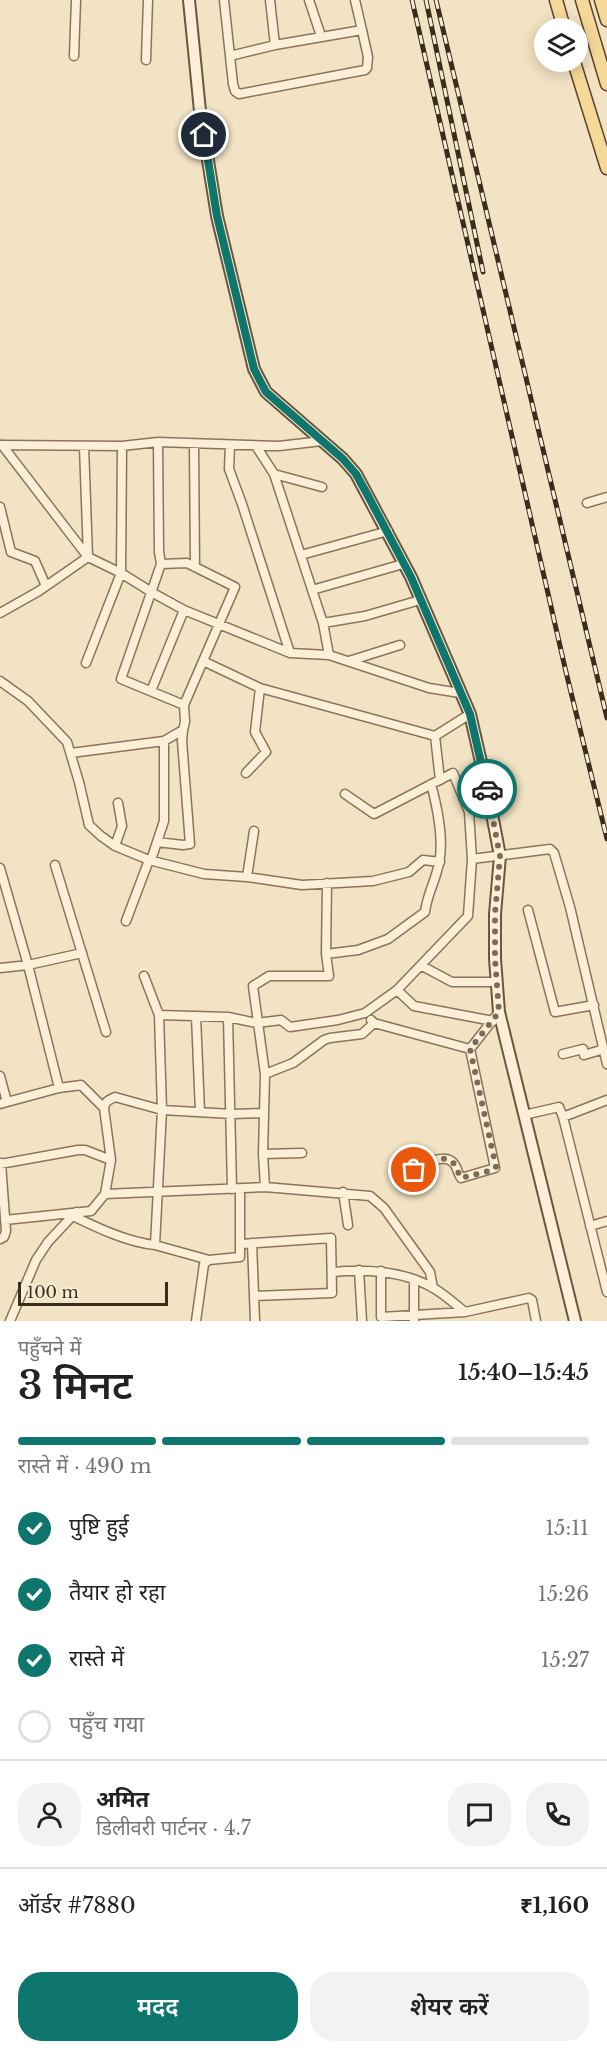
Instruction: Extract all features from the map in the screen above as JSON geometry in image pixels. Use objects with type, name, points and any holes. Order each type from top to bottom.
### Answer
[{"type":"main road","points":[[556,0],[561,18]]},
{"type":"main road","points":[[582,0],[607,84]]},
{"type":"main road","points":[[601,0],[607,20]]},
{"type":"main road","points":[[577,72],[607,168]]},
{"type":"street","points":[[74,56],[76,0]]},
{"type":"street","points":[[146,60],[148,0]]},
{"type":"street","points":[[189,0],[200,111],[217,216],[254,369],[266,392],[343,459],[356,474],[388,531],[470,714],[500,856],[495,914],[496,1017],[524,1115],[575,1321]]},
{"type":"street","points":[[224,0],[233,84],[235,91],[239,94],[365,70],[368,57],[356,0]]},
{"type":"street","points":[[270,0],[274,45]]},
{"type":"street","points":[[309,0],[321,36]]},
{"type":"street","points":[[230,56],[274,45],[362,30]]},
{"type":"street","points":[[1,445],[122,446],[158,442],[256,446],[322,441]]},
{"type":"street","points":[[158,442],[161,564],[153,593],[121,679],[184,705]]},
{"type":"street","points":[[1,445],[87,557],[121,573],[184,610],[290,653],[329,655],[429,688],[460,693]]},
{"type":"street","points":[[194,445],[195,567]]},
{"type":"street","points":[[230,445],[229,469],[290,653]]},
{"type":"street","points":[[84,446],[87,557]]},
{"type":"street","points":[[86,663],[121,573],[122,446]]},
{"type":"street","points":[[256,446],[274,474],[323,623],[329,655]]},
{"type":"street","points":[[274,474],[322,487]]},
{"type":"street","points":[[587,503],[607,497]]},
{"type":"street","points":[[0,507],[11,552],[35,561],[46,586]]},
{"type":"street","points":[[301,555],[388,531]]},
{"type":"street","points":[[0,613],[46,586],[87,557]]},
{"type":"street","points":[[157,842],[190,844],[182,741],[185,722],[184,705],[235,587],[187,563],[161,564]]},
{"type":"street","points":[[312,590],[403,564]]},
{"type":"street","points":[[323,623],[373,614],[420,600]]},
{"type":"street","points":[[151,691],[184,610]]},
{"type":"street","points":[[348,661],[400,645]]},
{"type":"street","points":[[203,661],[260,688],[435,736],[470,714]]},
{"type":"street","points":[[0,680],[28,701],[67,742],[89,825],[115,846],[150,860],[204,874],[247,877],[302,885],[373,881],[409,872],[423,860],[440,862]]},
{"type":"street","points":[[246,773],[266,752],[255,732],[260,688]]},
{"type":"street","points":[[71,753],[164,741],[183,730]]},
{"type":"street","points":[[326,954],[358,950],[388,939],[425,912],[427,899],[440,862],[435,736]]},
{"type":"street","points":[[126,921],[164,821],[164,741]]},
{"type":"street","points":[[159,1015],[228,1017],[257,1023],[281,1020],[290,1027],[339,1020],[365,1013],[397,990],[468,916],[472,859],[470,812],[453,773],[374,814],[345,794]]},
{"type":"street","points":[[115,846],[122,826],[118,803]]},
{"type":"street","points":[[247,877],[254,831]]},
{"type":"street","points":[[472,859],[550,849],[554,853],[607,1064]]},
{"type":"street","points":[[55,865],[106,1032]]},
{"type":"street","points":[[0,868],[28,965],[59,1088]]},
{"type":"street","points":[[265,1187],[263,1154],[265,1074],[253,986],[268,976],[329,976],[326,954],[327,883]]},
{"type":"street","points":[[528,910],[555,1012],[594,1005]]},
{"type":"street","points":[[0,968],[28,965],[82,953]]},
{"type":"street","points":[[422,966],[452,982],[497,982]]},
{"type":"street","points":[[144,976],[159,1015],[162,1110],[155,1245]]},
{"type":"street","points":[[397,990],[414,1006],[496,1017]]},
{"type":"street","points":[[365,1013],[374,1023],[470,1049]]},
{"type":"street","points":[[196,1016],[200,1112]]},
{"type":"street","points":[[75,1214],[120,1236],[145,1244],[209,1260],[240,1257],[228,1017]]},
{"type":"street","points":[[470,1049],[496,1017]]},
{"type":"street","points":[[265,1074],[293,1063],[324,1040],[362,1034],[374,1023]]},
{"type":"street","points":[[398,1178],[432,1160],[450,1161],[455,1165],[461,1178],[495,1168],[470,1049]]},
{"type":"street","points":[[563,1054],[583,1049],[584,1055],[604,1049]]},
{"type":"street","points":[[0,1076],[4,1103],[59,1088],[81,1085],[104,1108]]},
{"type":"street","points":[[5,1220],[75,1214],[91,1210],[105,1194],[111,1160],[104,1108],[105,1103],[115,1098],[162,1110],[232,1114],[264,1113]]},
{"type":"street","points":[[562,1117],[607,1100]]},
{"type":"street","points":[[524,1115],[559,1107],[607,1292]]},
{"type":"street","points":[[0,1239],[6,1235],[1,1164],[78,1150],[85,1150],[111,1160]]},
{"type":"street","points":[[263,1154],[302,1153]]},
{"type":"street","points":[[105,1194],[265,1187],[370,1196],[384,1208],[430,1272],[433,1288]]},
{"type":"street","points":[[343,1192],[348,1224]]},
{"type":"street","points":[[10,1321],[36,1260],[48,1242],[75,1214]]},
{"type":"street","points":[[590,1226],[607,1221]]},
{"type":"street","points":[[241,1244],[331,1238],[332,1293],[254,1296]]},
{"type":"street","points":[[252,1243],[255,1321]]},
{"type":"street","points":[[196,1321],[204,1264],[209,1260]]},
{"type":"street","points":[[359,1270],[362,1321]]},
{"type":"street","points":[[333,1272],[381,1271],[414,1281],[433,1288],[465,1312]]},
{"type":"street","points":[[381,1271],[381,1317],[387,1319],[448,1317],[529,1298],[532,1300],[536,1321]]},
{"type":"street","points":[[414,1281],[414,1318]]},
{"type":"railway","points":[[412,0],[566,672],[607,839]]},
{"type":"railway","points":[[426,0],[483,272]]},
{"type":"railway","points":[[436,0],[607,718]]},
{"type":"way so far","points":[[414,1170],[432,1160],[440,1159],[450,1161],[455,1165],[460,1178],[493,1170],[496,1167],[470,1049],[499,1012],[495,959],[495,914],[500,856],[487,789]]},
{"type":"route","points":[[204,135],[217,216],[254,369],[266,392],[343,459],[356,474],[388,531],[411,577],[470,714],[487,789]]}]
